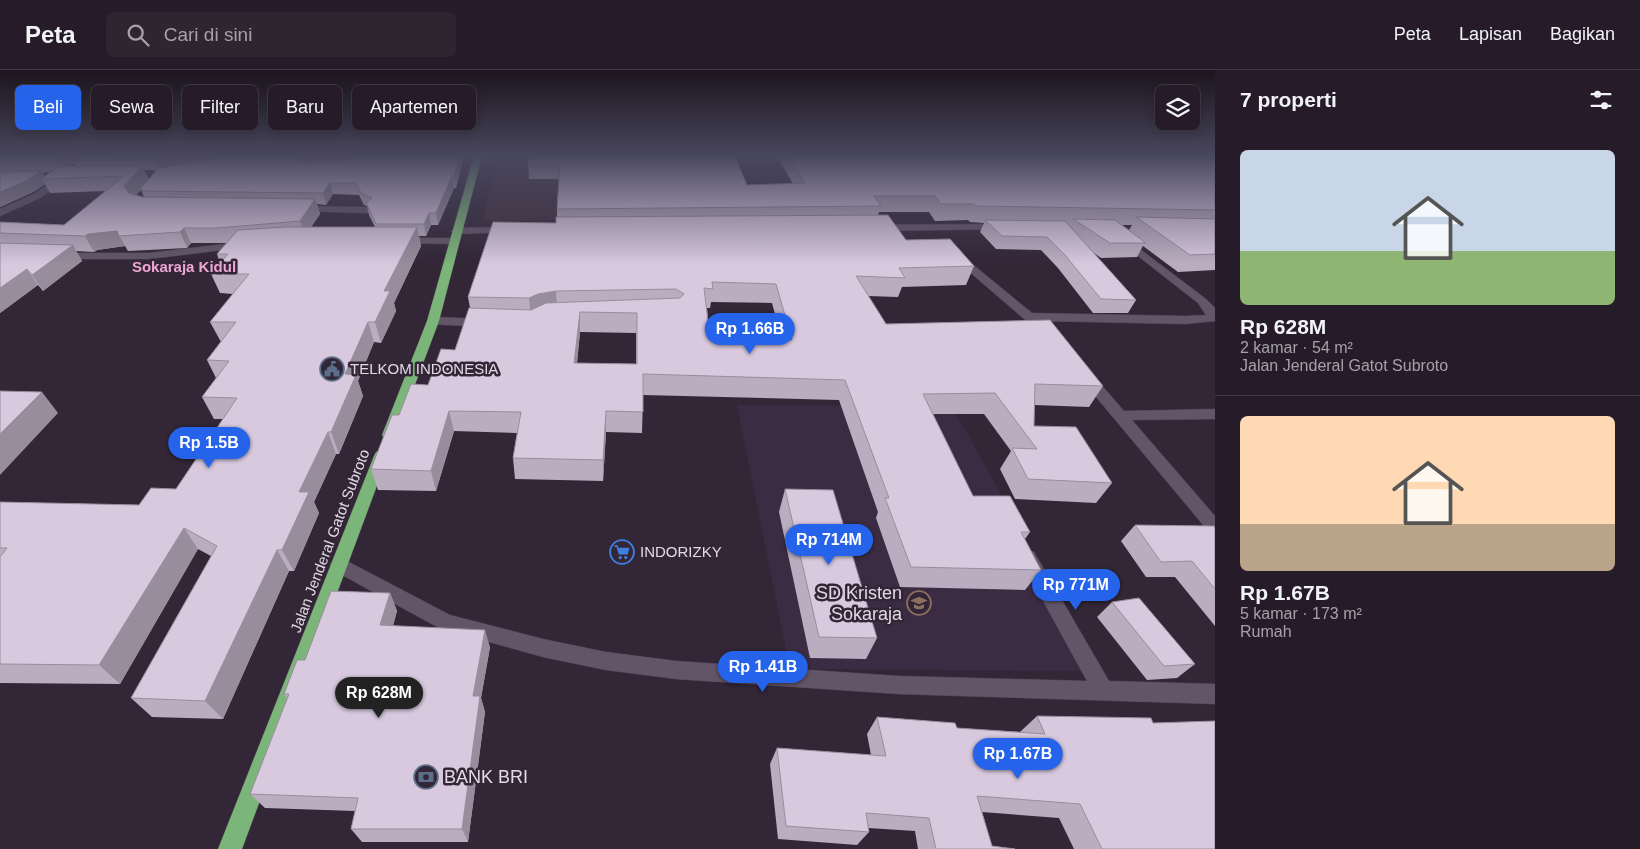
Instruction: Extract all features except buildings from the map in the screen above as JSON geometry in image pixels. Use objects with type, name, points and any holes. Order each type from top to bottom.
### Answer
[{"type":"highway","name":"Jalan Jenderal Gatot Subroto","points":[[230,849],[433,321],[468,192]]},
{"type":"street","points":[[0,213],[42,192]]},
{"type":"street","points":[[291,209],[368,210]]},
{"type":"street","points":[[871,228],[960,227],[1008,222]]},
{"type":"street","points":[[923,228],[1030,317],[1059,344]]},
{"type":"street","points":[[387,241],[521,230]]},
{"type":"street","points":[[1030,317],[1185,320],[1212,318],[1212,312],[1202,302],[1112,230]]},
{"type":"street","points":[[44,255],[149,256],[258,244]]},
{"type":"street","points":[[433,321],[496,323]]},
{"type":"street","points":[[1076,363],[1215,527]]},
{"type":"street","points":[[1119,416],[1215,414]]},
{"type":"street","points":[[1023,548],[1102,689]]},
{"type":"street","points":[[339,564],[446,622],[543,648],[606,661],[676,670],[899,685],[1102,689],[1215,694]]},
{"type":"shaded area","points":[[489,192],[746,192],[757,217],[483,221]]},
{"type":"shaded area","name":"SD Kristen Sokaraja","points":[[737,405],[952,406],[1099,671],[790,669]]},
{"type":"place","name":"TELKOM INDONESIA","points":[[332,369]]},
{"type":"place","name":"INDORIZKY","points":[[622,552]]},
{"type":"place","name":"SD Kristen Sokaraja","points":[[919,603]]},
{"type":"place","name":"BANK BRI","points":[[426,777]]},
{"type":"district","name":"Sokaraja Kidul","points":[[184,267]]}]
